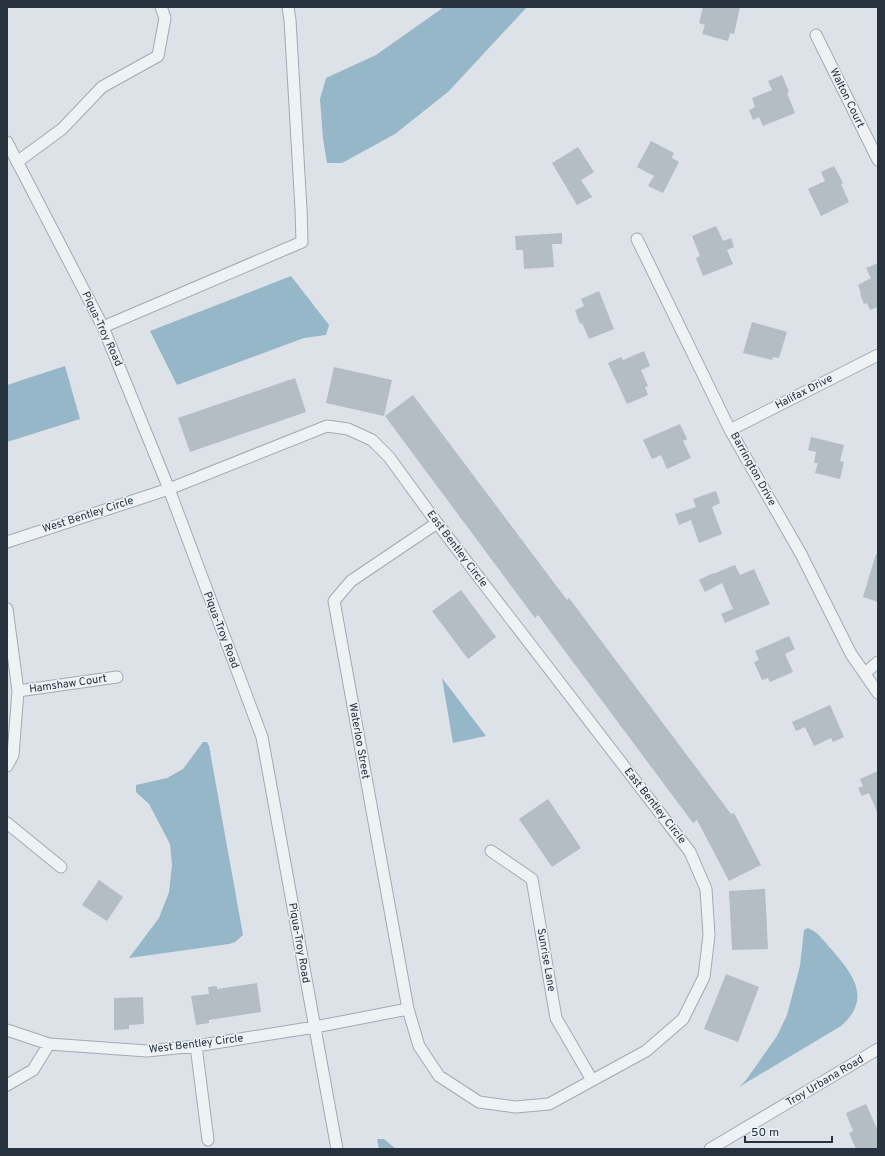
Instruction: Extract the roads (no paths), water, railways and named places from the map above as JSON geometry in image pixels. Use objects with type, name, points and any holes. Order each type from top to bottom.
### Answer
[{"type":"street","points":[[17,162],[62,129],[102,86],[158,56],[165,18],[161,7]]},
{"type":"street","points":[[103,327],[302,242],[291,28],[288,7]]},
{"type":"street","name":"Walton Court","points":[[816,35],[878,160]]},
{"type":"street","name":"Piqua-Troy Road","points":[[7,142],[103,327],[169,488],[262,737],[337,1149]]},
{"type":"street","name":"Barrington Drive","points":[[637,239],[730,430],[801,554],[851,654],[878,692]]},
{"type":"street","name":"Halifax Drive","points":[[730,430],[878,355]]},
{"type":"street","name":"East Bentley Circle","points":[[169,488],[326,426],[348,429],[372,440],[389,458],[437,523],[690,852],[706,889],[709,935],[704,977],[683,1019],[646,1051],[549,1104],[515,1107],[479,1102],[439,1076],[419,1046],[408,1010]]},
{"type":"street","name":"West Bentley Circle","points":[[7,542],[169,488]]},
{"type":"street","name":"Waterloo Street","points":[[408,1010],[334,601],[351,581],[437,523]]},
{"type":"street","points":[[7,609],[18,691],[14,755],[7,766]]},
{"type":"street","points":[[865,673],[878,662]]},
{"type":"street","name":"Hamshaw Court","points":[[18,691],[117,677]]},
{"type":"street","points":[[7,823],[61,867]]},
{"type":"street","name":"Sunrise Lane","points":[[491,851],[532,879],[556,1018],[592,1080]]},
{"type":"street","points":[[315,1027],[408,1010]]},
{"type":"street","name":"West Bentley Circle","points":[[7,1030],[49,1044],[147,1051],[196,1046],[315,1027]]},
{"type":"street","points":[[7,1085],[33,1070],[49,1044]]},
{"type":"street","points":[[196,1046],[208,1140]]},
{"type":"street","name":"Troy Urbana Road","points":[[710,1149],[877,1053]]},
{"type":"water","points":[[444,7],[527,7],[448,92],[395,134],[342,163],[327,163],[323,139],[320,99],[326,78],[376,55]]},
{"type":"water","points":[[291,276],[329,325],[326,335],[304,338],[177,385],[150,331]]},
{"type":"water","points":[[65,366],[80,419],[7,442],[7,385]]},
{"type":"water","points":[[442,678],[486,736],[453,743]]},
{"type":"water","points":[[203,742],[207,742],[209,746],[243,935],[235,942],[229,944],[129,958],[159,918],[169,892],[172,865],[170,844],[149,804],[136,792],[136,785],[167,778],[183,769]]},
{"type":"water","points":[[808,928],[815,932],[823,940],[846,967],[856,986],[856,1006],[851,1016],[841,1026],[739,1087],[746,1080],[777,1036],[787,1015],[800,966],[804,930]]},
{"type":"water","points":[[377,1139],[384,1139],[396,1149],[379,1149]]}]
